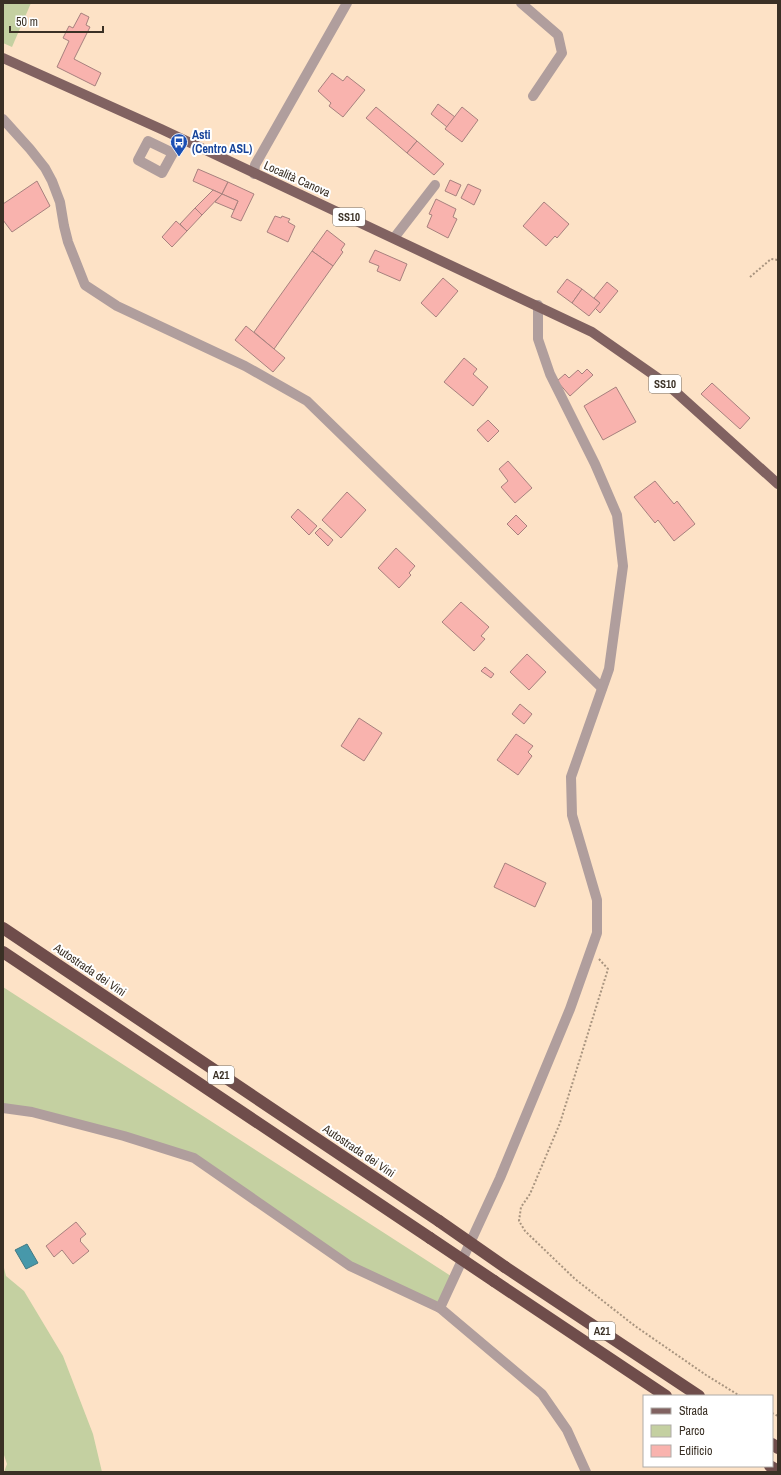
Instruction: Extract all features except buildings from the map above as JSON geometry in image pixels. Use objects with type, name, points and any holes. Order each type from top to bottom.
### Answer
[{"type":"highway","name":"Autostrada dei Vini","points":[[3,928],[697,1395]]},
{"type":"highway","name":"A21","points":[[3,952],[665,1395]]},
{"type":"main road","name":"Località Canova","points":[[3,58],[161,129],[254,174],[538,305]]},
{"type":"main road","name":"SS10","points":[[538,305],[592,332],[668,385],[778,484]]},
{"type":"street","points":[[254,174],[255,165],[347,3]]},
{"type":"street","points":[[521,3],[558,35],[562,53],[533,96]]},
{"type":"street","points":[[3,119],[30,149],[52,181],[60,202],[68,242],[85,285],[117,306],[245,366],[307,401],[602,688]]},
{"type":"street","points":[[154,143],[161,129]]},
{"type":"street","points":[[394,238],[434,185]]},
{"type":"street","points":[[440,1308],[500,1178],[570,1009],[597,933],[597,900],[572,815],[571,777],[609,669],[623,566],[617,515],[595,464],[550,374],[538,339],[538,305]]},
{"type":"street","points":[[3,1108],[32,1112],[124,1136],[194,1158],[350,1266],[440,1308],[542,1394],[567,1430],[586,1472]]},
{"type":"path","points":[[750,277],[771,259],[778,260]]},
{"type":"path","points":[[591,950],[608,969],[560,1123],[530,1194],[521,1207],[519,1222],[525,1231],[575,1279],[629,1321],[706,1376],[738,1395]]},
{"type":"green space","points":[[3,3],[31,3],[12,47],[3,43]]},
{"type":"green space","points":[[3,987],[454,1278],[440,1308],[350,1266],[194,1158],[3,1108]]},
{"type":"green space","points":[[3,1264],[6,1276],[24,1291],[63,1356],[93,1434],[102,1472],[4,1472],[7,1464],[3,1452]]},
{"type":"water","points":[[27,1244],[38,1263],[26,1269],[15,1250]]},
{"type":"place","name":"Asti (Centro ASL)","points":[[179,157]]}]
